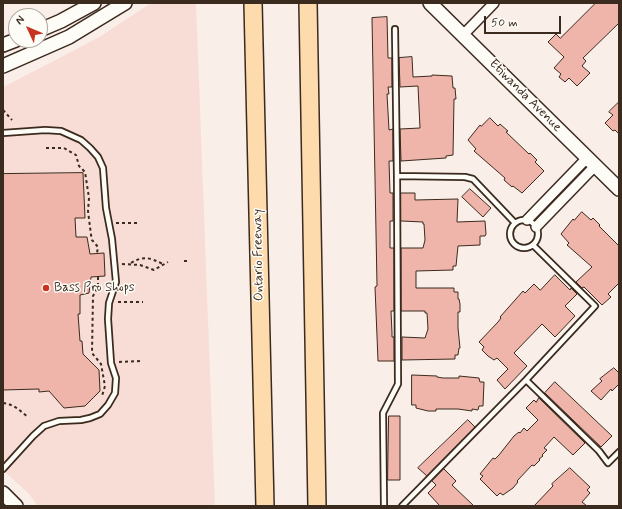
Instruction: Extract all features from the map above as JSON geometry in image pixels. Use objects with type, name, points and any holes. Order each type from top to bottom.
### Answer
[{"type":"highway","name":"Ontario Freeway","points":[[253,3],[265,506]]},
{"type":"highway","points":[[308,3],[317,506]]},
{"type":"main road","points":[[48,27],[94,3]]},
{"type":"main road","points":[[3,66],[69,37],[126,3]]},
{"type":"main road","name":"Etiwanda Avenue","points":[[430,3],[619,190]]},
{"type":"main road","points":[[3,493],[16,506]]},
{"type":"street","points":[[463,35],[494,3]]},
{"type":"street","points":[[527,220],[591,162]]},
{"type":"street","points":[[536,227],[591,162]]},
{"type":"lane","points":[[384,506],[384,413],[398,384],[398,176],[395,29]]},
{"type":"lane","points":[[3,134],[45,130],[61,131],[80,140],[98,157],[103,168],[106,208],[112,239],[116,282],[109,303],[108,319],[111,363],[116,378],[115,392],[108,405],[100,414],[90,418],[59,421],[44,426],[3,469]]},
{"type":"lane","points":[[398,176],[465,177],[473,179],[516,223]]},
{"type":"lane","points":[[527,220],[534,224],[538,236],[533,244],[526,248],[522,248],[512,241],[510,233],[516,223],[527,220]]},
{"type":"lane","points":[[402,506],[526,380],[595,306],[533,244]]},
{"type":"lane","points":[[526,380],[599,451],[608,463],[619,452]]},
{"type":"path","points":[[3,110],[12,120]]},
{"type":"path","points":[[46,148],[64,148],[76,155],[79,166],[85,172],[89,198],[88,211],[91,235],[92,240],[98,247],[97,253]]},
{"type":"path","points":[[116,223],[136,223]]},
{"type":"path","points":[[130,264],[138,259],[150,258],[163,264]]},
{"type":"path","points":[[184,261],[189,261]]},
{"type":"path","points":[[122,264],[140,265],[154,270],[168,262]]},
{"type":"path","points":[[98,277],[98,287],[93,296],[92,353],[101,364],[105,386],[102,396]]},
{"type":"path","points":[[118,302],[143,302]]},
{"type":"path","points":[[119,362],[141,361]]},
{"type":"path","points":[[3,404],[8,404],[20,410],[28,417]]},
{"type":"shaded area","points":[[151,3],[196,3],[215,506],[38,506],[29,494],[3,470],[3,87],[101,36]]},
{"type":"building","points":[[596,3],[619,3],[619,23],[583,58],[586,61],[582,66],[590,73],[577,86],[569,78],[565,82],[559,77],[561,74],[554,68],[564,57],[548,42],[556,34],[560,38]]},
{"type":"building","points":[[387,17],[388,58],[392,58],[392,87],[388,87],[389,94],[387,94],[389,130],[393,129],[393,161],[389,161],[390,193],[393,193],[393,221],[390,221],[390,248],[394,248],[394,311],[391,311],[392,337],[394,337],[394,361],[378,361],[375,287],[377,286],[372,18]]},
{"type":"building","points":[[412,57],[413,77],[432,75],[452,76],[456,99],[454,99],[453,155],[446,156],[446,158],[401,161],[400,129],[420,128],[418,86],[400,87],[399,58]]},
{"type":"building","points":[[619,102],[619,134],[615,130],[613,131],[605,123],[613,115],[609,112]]},
{"type":"building","points":[[490,118],[498,126],[500,124],[508,131],[506,132],[537,160],[535,162],[544,171],[522,193],[504,180],[505,178],[474,151],[476,149],[468,140],[480,125],[481,126]]},
{"type":"building","name":"Bass Pro Shops","points":[[83,173],[85,218],[75,218],[76,237],[87,237],[90,254],[104,253],[105,276],[91,277],[89,293],[80,295],[80,314],[78,314],[80,341],[82,341],[83,354],[99,370],[100,391],[85,406],[64,408],[49,391],[39,392],[39,389],[3,390],[3,174]]},
{"type":"building","points":[[470,189],[491,208],[483,217],[462,197]]},
{"type":"building","points":[[401,193],[415,193],[415,200],[458,199],[457,222],[485,221],[486,234],[485,236],[480,236],[480,245],[458,246],[456,266],[453,266],[453,270],[416,271],[416,288],[454,288],[454,292],[458,292],[460,304],[460,312],[458,312],[458,328],[460,348],[458,355],[455,355],[455,359],[402,360],[402,337],[425,338],[428,329],[427,313],[425,313],[425,311],[401,311],[401,248],[423,248],[425,240],[423,222],[401,221]]},
{"type":"building","points":[[582,212],[591,220],[593,218],[619,246],[619,283],[608,294],[611,297],[602,305],[584,287],[582,288],[576,282],[592,267],[567,245],[569,243],[561,234],[573,219],[574,220]]},
{"type":"building","points":[[555,275],[570,290],[571,288],[577,294],[565,306],[575,316],[555,337],[542,324],[514,353],[527,366],[505,389],[497,380],[508,369],[497,358],[494,360],[488,356],[482,350],[484,347],[479,342],[498,322],[501,318],[500,317],[523,291],[525,293],[534,284],[540,290]]},
{"type":"building","points":[[614,368],[619,373],[619,384],[612,391],[611,389],[601,400],[591,391],[602,381],[600,379]]},
{"type":"building","points":[[412,375],[437,376],[443,378],[459,378],[459,376],[479,378],[480,382],[484,382],[483,406],[479,406],[478,410],[472,409],[472,411],[458,409],[436,409],[436,411],[428,411],[416,408],[416,405],[412,405]]},
{"type":"building","points":[[555,382],[612,436],[601,447],[545,393]]},
{"type":"building","points":[[539,398],[585,443],[573,455],[554,437],[544,448],[547,450],[539,459],[540,460],[534,466],[532,465],[517,481],[518,482],[513,488],[503,495],[500,493],[497,496],[480,479],[483,476],[480,474],[493,458],[495,459],[499,455],[514,436],[519,432],[520,433],[524,428],[527,431],[538,420],[526,408],[534,400],[536,402]]},
{"type":"building","points":[[389,416],[400,416],[400,480],[388,480]]},
{"type":"building","points":[[468,420],[475,427],[427,476],[418,468]]},
{"type":"building","points":[[570,468],[590,487],[587,490],[590,493],[582,502],[587,506],[534,506],[553,486],[552,484]]},
{"type":"building","points":[[444,469],[456,481],[452,485],[474,506],[440,506],[428,493],[436,485],[432,481]]},
{"type":"place","name":"Bass Pro Shops","points":[[46,288]]}]
